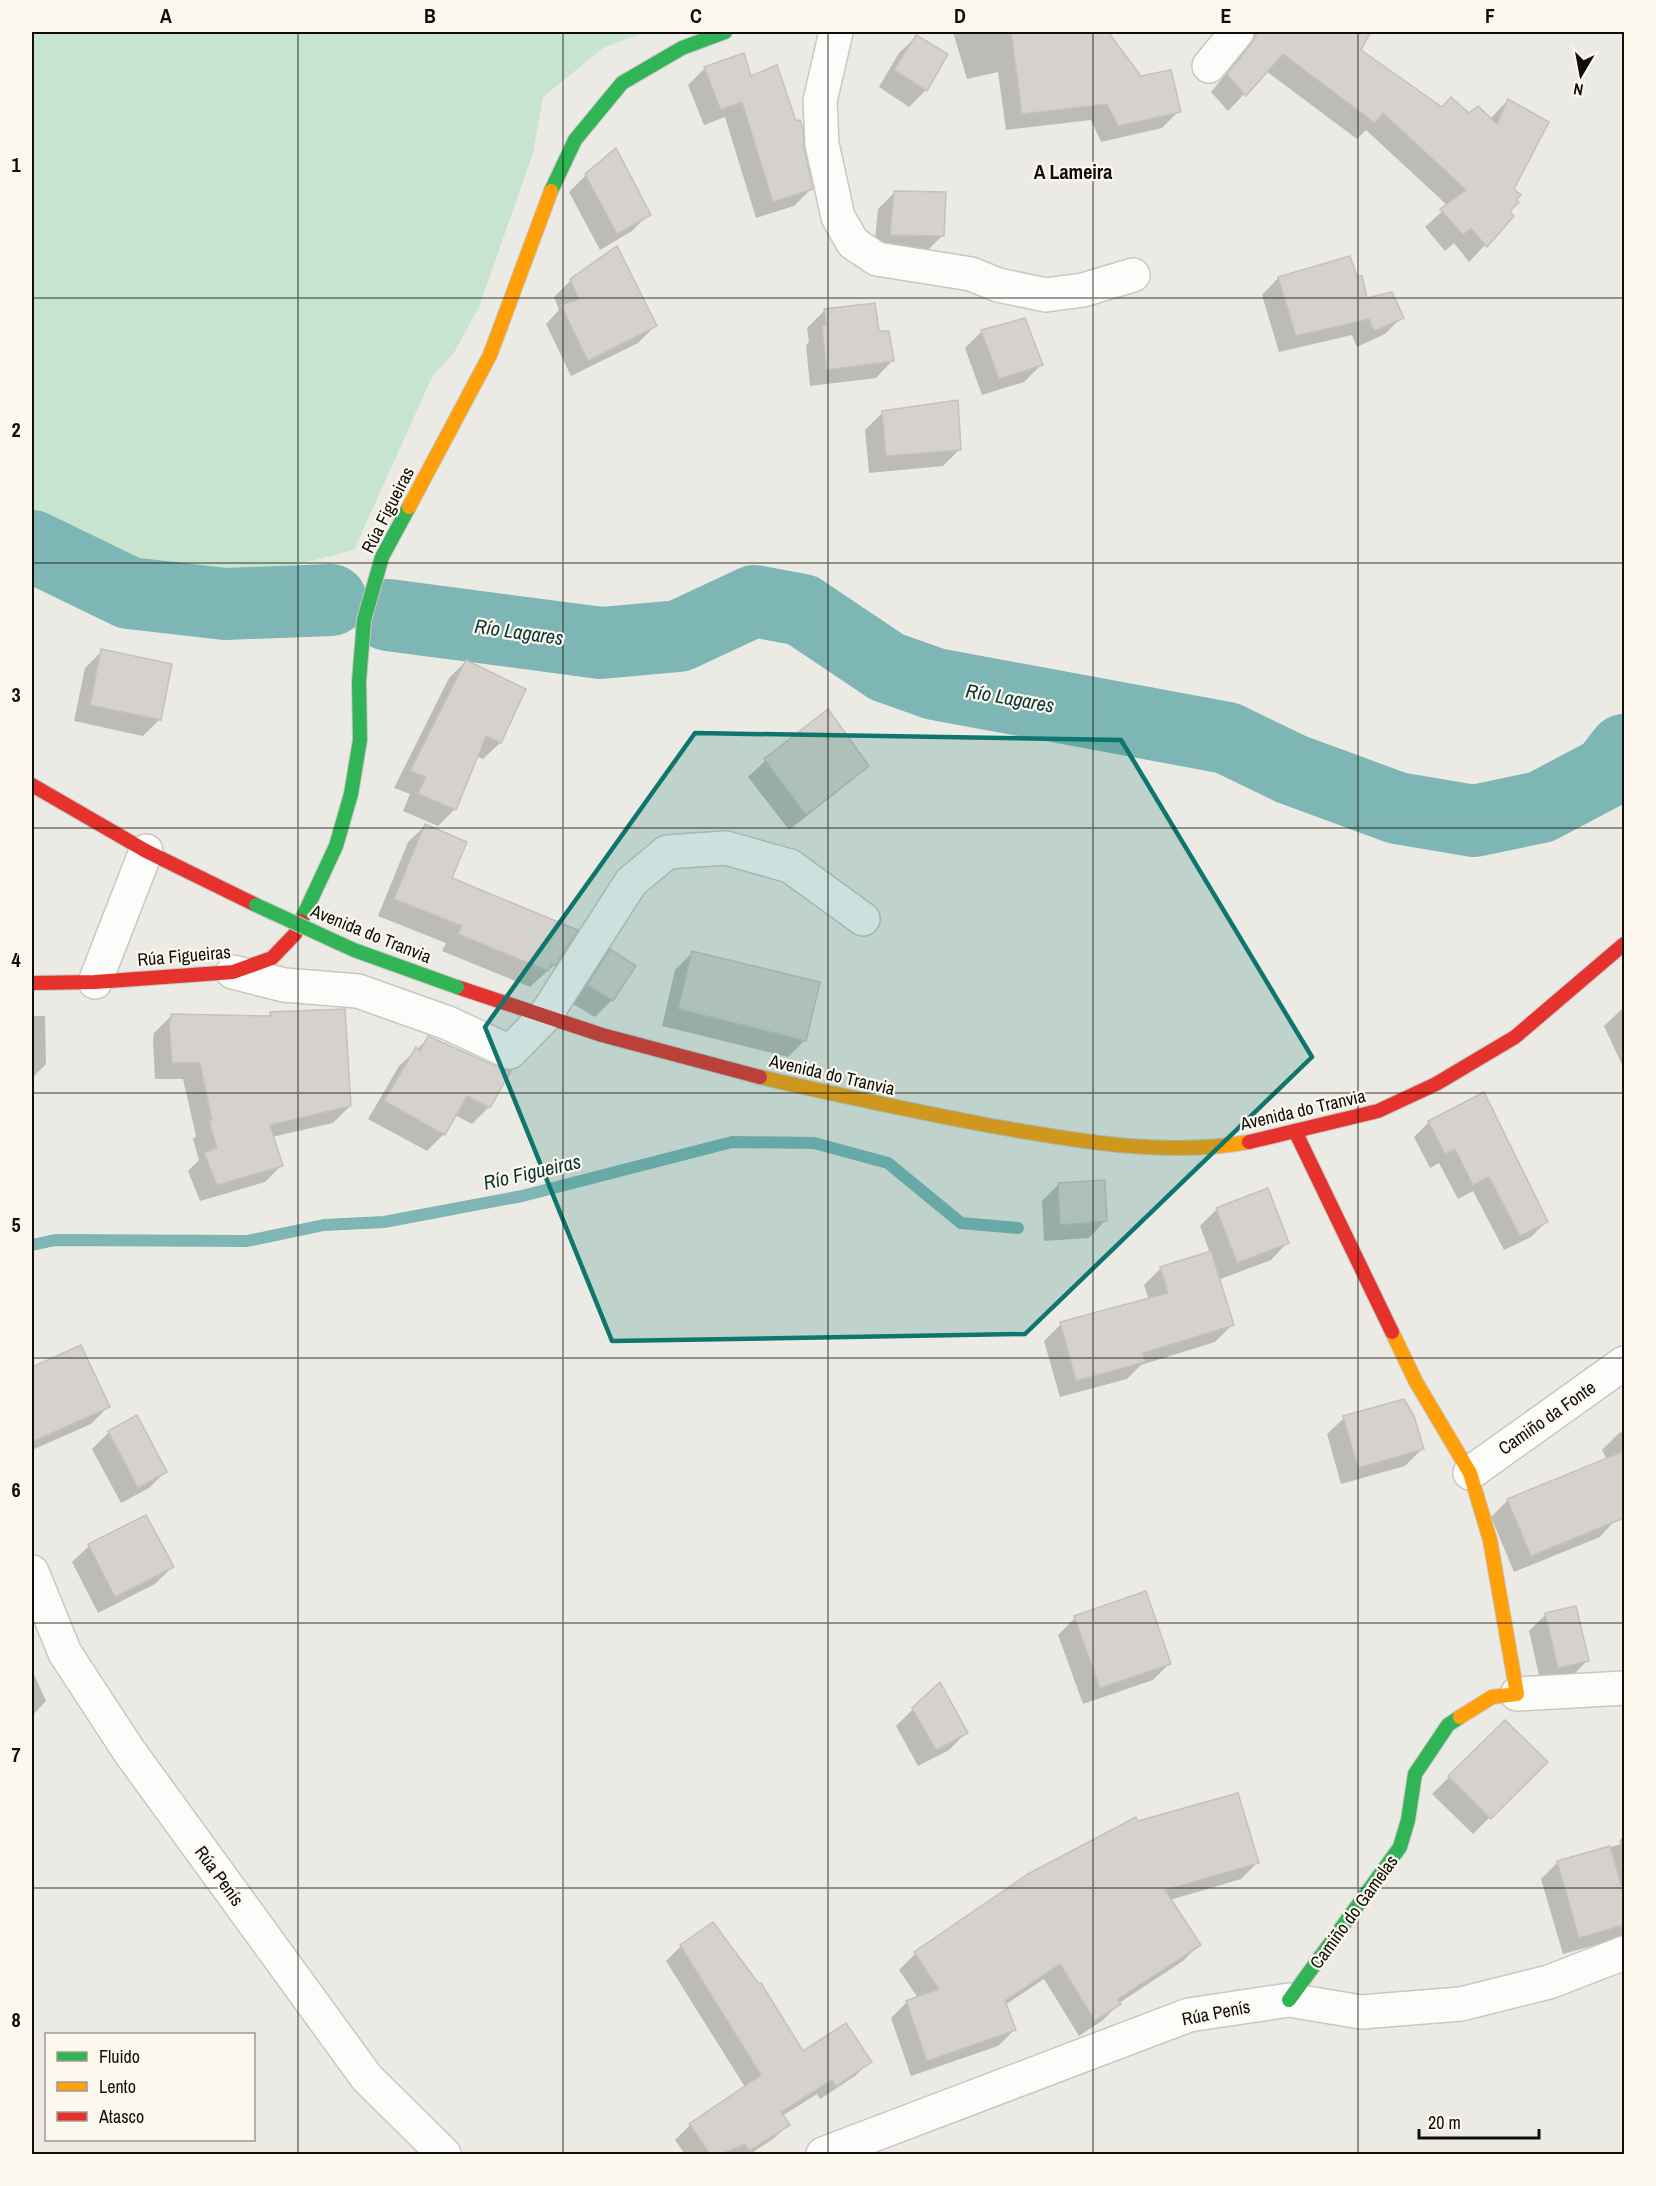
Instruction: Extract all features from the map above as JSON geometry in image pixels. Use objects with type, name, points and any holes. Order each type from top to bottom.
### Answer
[{"type":"street","name":"Rúa Figueiras","points":[[32,983],[95,982],[233,972],[272,958],[295,934],[336,846],[351,794],[360,740],[359,681],[364,620],[382,557],[490,355],[535,229],[575,140],[622,83],[682,48],[725,32]]},
{"type":"street","points":[[836,32],[820,101],[822,144],[838,217],[853,243],[877,259],[971,274],[998,285],[1046,295],[1083,290],[1133,275]]},
{"type":"street","points":[[1209,66],[1237,32]]},
{"type":"street","name":"Avenida do Tranvia","points":[[32,785],[146,852],[256,905],[354,950],[457,987],[602,1035],[742,1073],[886,1106],[1113,1146],[1184,1149],[1247,1143],[1378,1111],[1436,1084],[1515,1037],[1624,944]]},
{"type":"street","points":[[233,972],[284,985],[358,991],[448,1023],[510,1052],[545,1016],[631,882],[667,852],[726,848],[790,866],[863,919]]},
{"type":"street","points":[[95,982],[146,852]]},
{"type":"street","points":[[1295,1131],[1416,1382],[1470,1473],[1490,1540],[1516,1694]]},
{"type":"street","name":"Camiño da Fonte","points":[[1470,1473],[1624,1364]]},
{"type":"street","name":"Rúa Penís","points":[[32,1572],[65,1653],[129,1751],[367,2078],[444,2154]]},
{"type":"street","name":"Camiño do Gamelas","points":[[1289,2000],[1400,1847],[1408,1820],[1415,1774],[1448,1725],[1492,1697],[1624,1688]]},
{"type":"street","name":"Rúa Penís","points":[[823,2154],[1189,2015],[1289,2000],[1361,2012],[1461,2004],[1548,1982],[1624,1953]]},
{"type":"highlighted area","points":[[695,733],[1121,740],[1312,1057],[1025,1334],[612,1341],[485,1027]]},
{"type":"green space","points":[[32,32],[645,32],[603,48],[543,97],[533,153],[479,307],[455,351],[432,377],[354,550],[251,576],[190,579],[142,573],[97,555],[48,523],[32,517]]},
{"type":"building","points":[[1011,32],[1108,32],[1141,76],[1171,70],[1181,112],[1118,126],[1107,104],[1022,114]]},
{"type":"building","points":[[1255,32],[1371,32],[1361,50],[1442,107],[1451,97],[1469,113],[1478,106],[1497,124],[1508,99],[1549,122],[1514,189],[1521,195],[1516,200],[1519,202],[1510,211],[1514,216],[1487,247],[1471,228],[1463,235],[1440,209],[1466,190],[1383,113],[1375,123],[1283,54],[1246,96],[1227,74],[1251,44],[1257,34]]},
{"type":"building","points":[[916,35],[948,54],[927,91],[894,70]]},
{"type":"building","points":[[744,53],[751,76],[777,65],[796,121],[800,120],[803,129],[804,148],[813,189],[773,202],[742,102],[721,110],[704,67]]},
{"type":"building","points":[[616,148],[651,215],[617,234],[585,174]]},
{"type":"building","points":[[894,191],[946,192],[944,236],[890,235]]},
{"type":"building","points":[[617,246],[657,326],[588,361],[561,305],[579,299],[570,279]]},
{"type":"building","points":[[1350,256],[1357,276],[1362,276],[1367,298],[1392,292],[1404,318],[1374,331],[1369,319],[1296,336],[1278,277]]},
{"type":"building","points":[[875,303],[879,331],[889,331],[894,361],[826,370],[822,326],[826,325],[824,309]]},
{"type":"building","points":[[1025,318],[1043,365],[999,379],[981,330]]},
{"type":"building","points":[[958,400],[961,450],[886,456],[882,411]]},
{"type":"building","points":[[101,649],[172,664],[161,720],[90,705]]},
{"type":"building","points":[[466,660],[526,689],[501,743],[486,736],[456,810],[418,794],[426,777],[410,771]]},
{"type":"building","points":[[828,709],[869,766],[806,815],[764,759]]},
{"type":"building","points":[[425,824],[467,842],[452,878],[578,930],[555,966],[551,964],[548,971],[458,934],[462,926],[394,899]]},
{"type":"building","points":[[610,949],[636,966],[613,1001],[587,985]]},
{"type":"building","points":[[692,951],[820,982],[806,1041],[678,1009]]},
{"type":"building","points":[[345,1009],[351,1106],[270,1125],[283,1166],[217,1185],[204,1153],[217,1148],[209,1121],[212,1120],[200,1063],[172,1063],[169,1021],[171,1021],[171,1014],[271,1016],[270,1012]]},
{"type":"building","points":[[428,1036],[511,1071],[490,1108],[467,1096],[445,1135],[384,1101],[416,1047],[420,1051]]},
{"type":"building","points":[[1484,1092],[1548,1222],[1520,1236],[1489,1177],[1473,1185],[1455,1149],[1445,1154],[1428,1121]]},
{"type":"building","points":[[1105,1180],[1107,1221],[1060,1225],[1058,1183]]},
{"type":"building","points":[[1268,1188],[1289,1243],[1237,1263],[1216,1208]]},
{"type":"building","points":[[1211,1251],[1234,1325],[1143,1353],[1145,1362],[1076,1381],[1060,1322],[1168,1293],[1160,1267]]},
{"type":"building","points":[[81,1345],[110,1407],[32,1442],[32,1367]]},
{"type":"building","points":[[1404,1399],[1414,1416],[1424,1449],[1358,1468],[1343,1416]]},
{"type":"building","points":[[137,1415],[167,1472],[138,1488],[108,1431]]},
{"type":"building","points":[[1624,1451],[1624,1518],[1531,1556],[1507,1499]]},
{"type":"building","points":[[146,1515],[174,1567],[115,1597],[88,1544]]},
{"type":"building","points":[[1146,1591],[1171,1664],[1100,1688],[1074,1616]]},
{"type":"building","points":[[1576,1606],[1589,1661],[1558,1668],[1545,1613]]},
{"type":"building","points":[[940,1682],[968,1733],[936,1750],[912,1708]]},
{"type":"building","points":[[1505,1720],[1548,1762],[1491,1819],[1448,1776]]},
{"type":"building","points":[[1238,1793],[1259,1863],[1165,1890],[1201,1945],[1118,1999],[1121,2004],[1095,2021],[1060,1964],[1005,2001],[1016,2030],[927,2061],[906,2001],[939,1989],[914,1952],[1028,1874],[1136,1817],[1138,1821]]},
{"type":"building","points":[[1610,1846],[1624,1895],[1624,1925],[1579,1938],[1557,1861]]},
{"type":"building","points":[[713,1922],[759,1984],[761,1983],[803,2051],[846,2023],[872,2062],[836,2086],[832,2080],[781,2112],[790,2125],[749,2151],[745,2144],[721,2154],[710,2154],[689,2124],[761,2075],[680,1945]]},
{"type":"waterway","name":"Río Lagares","points":[[32,546],[129,593],[225,604],[331,600]]},
{"type":"waterway","name":"Río Lagares","points":[[388,615],[601,643],[679,636],[754,601],[802,610],[887,667],[935,684],[1227,738],[1291,769],[1397,808],[1474,821],[1541,807],[1607,772],[1624,750]]},
{"type":"waterway","name":"Río Figueiras","points":[[32,1245],[55,1240],[247,1241],[324,1225],[384,1222],[522,1196],[732,1142],[814,1143],[888,1163],[961,1223],[1018,1228]]},
{"type":"traffic: fast","points":[[551,191],[575,140],[622,83],[682,48],[725,32]]},
{"type":"traffic: fast","points":[[301,921],[336,846],[351,794],[360,740],[359,681],[364,620],[382,557],[409,507]]},
{"type":"traffic: fast","points":[[256,905],[354,950],[457,987]]},
{"type":"traffic: fast","points":[[1289,2000],[1400,1847],[1408,1820],[1415,1774],[1448,1725],[1460,1717]]},
{"type":"traffic: slow","points":[[409,507],[490,355],[551,191]]},
{"type":"traffic: slow","points":[[760,1077],[963,1120],[1088,1142],[1185,1148],[1249,1142]]},
{"type":"traffic: slow","points":[[1392,1332],[1416,1382],[1470,1473],[1490,1540],[1517,1694],[1492,1697],[1460,1717]]},
{"type":"traffic: jam","points":[[32,785],[146,851],[256,905]]},
{"type":"traffic: jam","points":[[32,983],[95,982],[233,972],[272,958],[295,934],[301,921]]},
{"type":"traffic: jam","points":[[1249,1142],[1378,1111],[1436,1084],[1515,1037],[1624,944]]},
{"type":"traffic: jam","points":[[457,987],[602,1035],[760,1077]]},
{"type":"traffic: jam","points":[[1295,1131],[1392,1332]]},
{"type":"district","name":"A Lameira","points":[[1073,172]]}]
